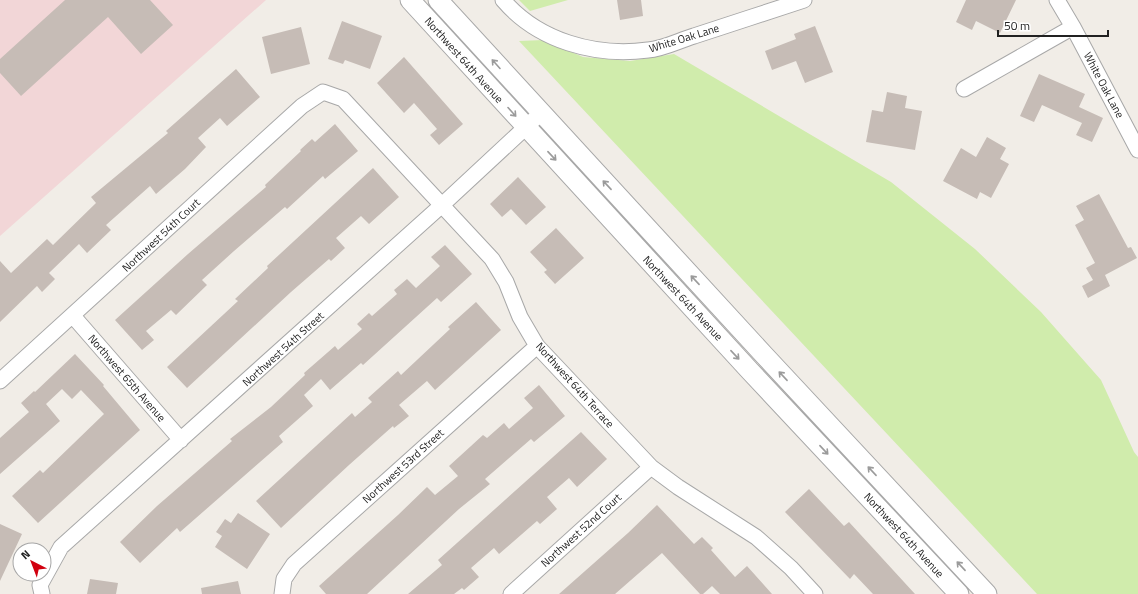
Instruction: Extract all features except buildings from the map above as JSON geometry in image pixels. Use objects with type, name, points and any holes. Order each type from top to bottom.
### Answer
[{"type":"street","name":"Northwest 64th Avenue","points":[[410,0],[750,371],[959,594]]},
{"type":"street","name":"Northwest 64th Avenue","points":[[438,0],[760,351],[987,594]]},
{"type":"street","name":"White Oak Lane","points":[[503,0],[515,14],[544,34],[572,45],[618,52],[650,50],[804,0]]},
{"type":"street","name":"White Oak Lane","points":[[1057,0],[1073,27],[1138,150]]},
{"type":"street","points":[[964,89],[1073,27]]},
{"type":"street","name":"Northwest 64th Terrace","points":[[323,92],[343,99],[492,259],[506,282],[520,317],[537,346],[651,467],[678,487],[756,536],[791,568],[815,594]]},
{"type":"street","name":"Northwest 54th Court","points":[[0,381],[302,106],[323,92]]},
{"type":"street","name":"Northwest 54th Street","points":[[42,594],[40,585],[61,547],[442,206],[541,113]]},
{"type":"street","name":"Northwest 65th Avenue","points":[[73,316],[181,440]]},
{"type":"street","name":"Northwest 53rd Street","points":[[282,594],[284,579],[294,564],[537,346]]},
{"type":"street","name":"Northwest 52nd Court","points":[[510,594],[651,467]]},
{"type":"shaded area","points":[[0,0],[266,0],[0,236]]},
{"type":"green space","points":[[519,0],[568,0],[530,11]]},
{"type":"green space","points":[[544,40],[583,57],[630,61],[674,54],[891,182],[975,249],[1041,312],[1101,380],[1134,452],[1138,457],[1138,594],[1037,594],[519,41]]}]
